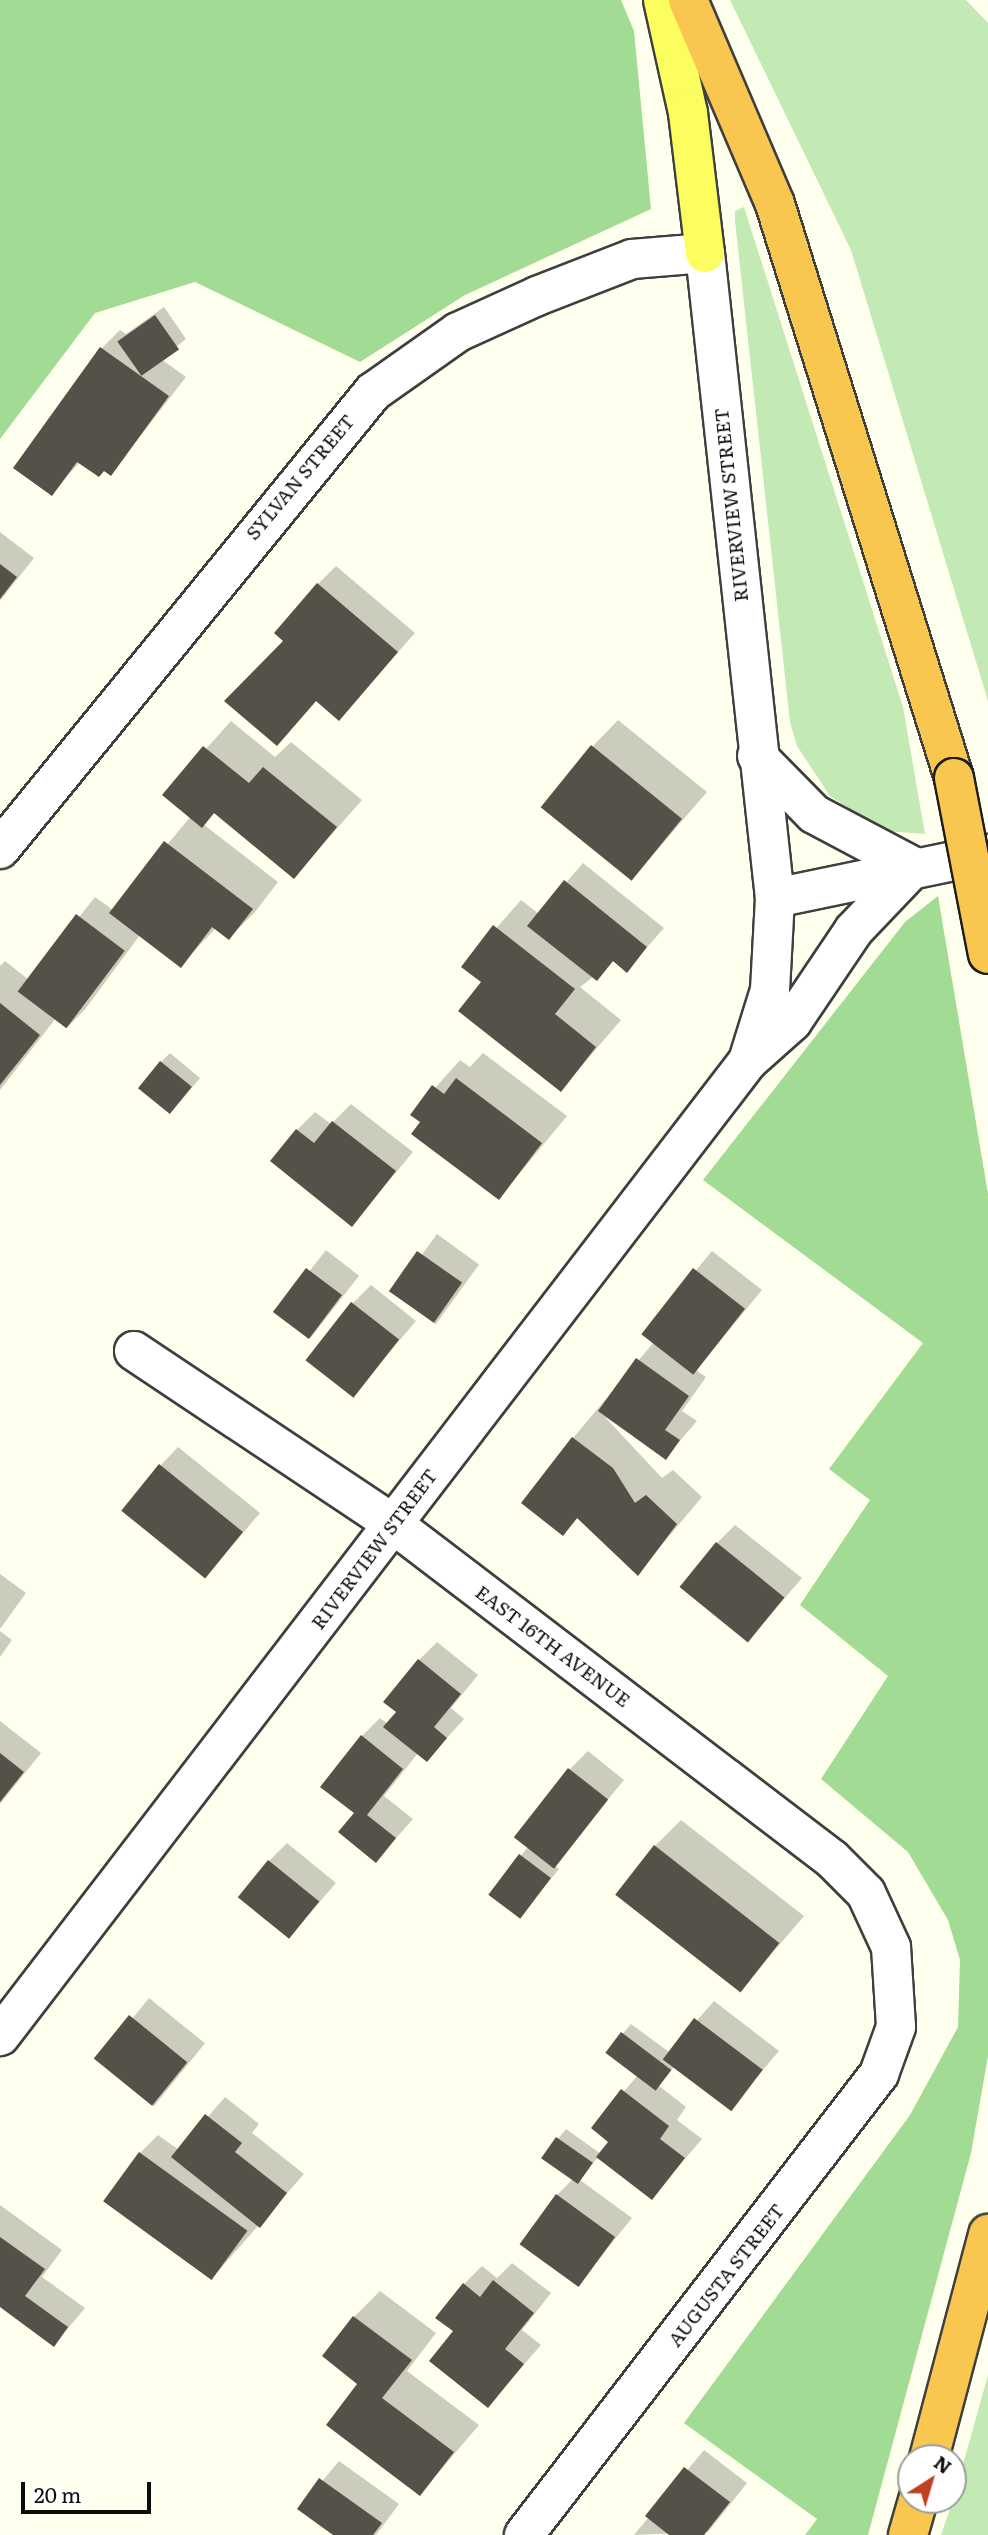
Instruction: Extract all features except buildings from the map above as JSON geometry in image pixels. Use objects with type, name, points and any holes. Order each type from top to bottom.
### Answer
[{"type":"highway","points":[[688,0],[775,204],[954,778],[988,954]]},
{"type":"highway","points":[[933,2444],[988,2234]]},
{"type":"highway","points":[[908,2535],[914,2514]]},
{"type":"main road","points":[[663,0],[688,113],[705,253]]},
{"type":"street","name":"RIVERVIEW STREET","points":[[705,253],[757,756],[775,898],[770,990],[748,1061]]},
{"type":"street","name":"SYLVAN STREET","points":[[0,849],[373,392],[458,332],[537,296],[632,259],[705,253]]},
{"type":"street","points":[[757,756],[814,814],[914,867]]},
{"type":"street","points":[[775,898],[988,853]]},
{"type":"street","name":"RIVERVIEW STREET","points":[[0,2036],[748,1061],[792,1022],[854,930],[914,867]]},
{"type":"street","name":"EAST 16TH AVENUE","points":[[134,1351],[393,1524],[832,1859],[866,1893],[882,1923],[898,2000]]},
{"type":"street","name":"AUGUSTA STREET","points":[[523,2535],[856,2108],[890,2051],[898,2000]]},
{"type":"green space","points":[[0,0],[621,0],[634,31],[651,209],[465,295],[360,362],[195,282],[95,313],[0,439]]},
{"type":"green space","points":[[730,0],[966,0],[988,23],[988,701],[851,250]]},
{"type":"green space","points":[[744,207],[903,707],[925,834],[885,831],[830,796],[797,746],[790,722],[735,221],[735,211]]},
{"type":"green space","points":[[938,896],[988,1194],[988,2056],[971,2153],[868,2535],[805,2535],[817,2519],[684,2423],[910,2115],[958,2027],[960,1960],[948,1920],[908,1852],[821,1779],[888,1676],[800,1605],[870,1500],[829,1469],[923,1343],[703,1180],[905,922]]},
{"type":"green space","points":[[988,2375],[988,2535],[941,2535],[948,2514],[967,2514],[967,2450]]}]
